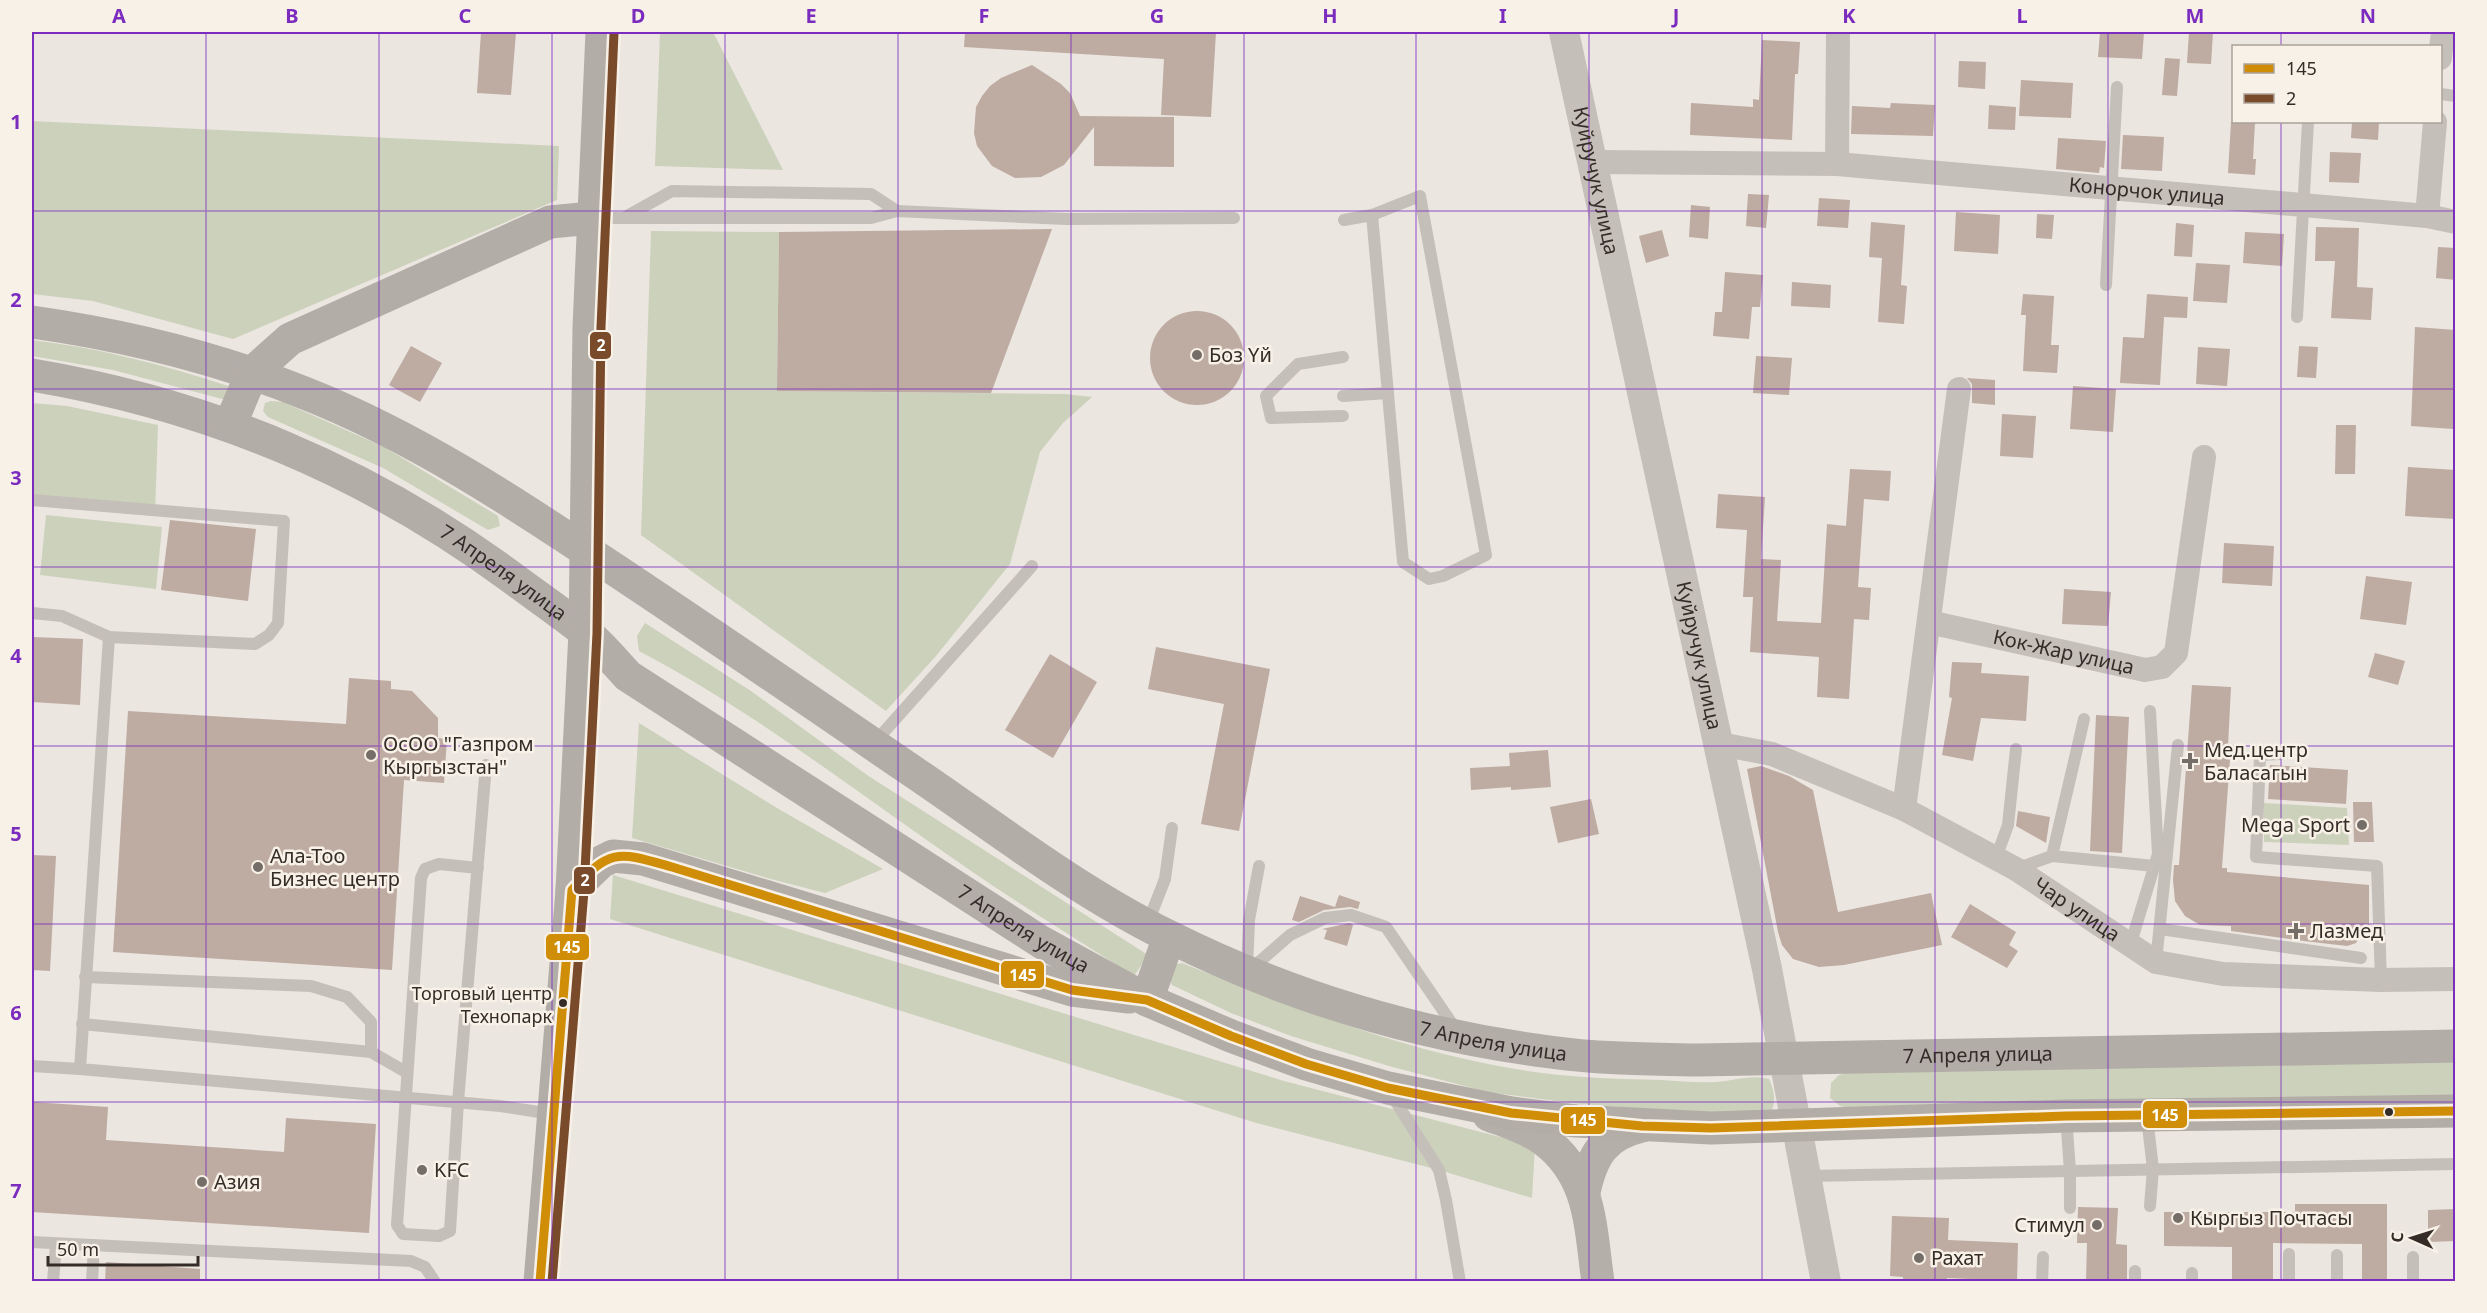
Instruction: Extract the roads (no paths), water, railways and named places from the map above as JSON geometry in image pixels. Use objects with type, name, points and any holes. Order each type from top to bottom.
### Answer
[{"type":"main road","points":[[540,1281],[572,890],[587,551],[608,218],[601,32]]},
{"type":"main road","points":[[230,425],[252,374],[290,339],[550,222],[608,218]]},
{"type":"main road","name":"7 Апреля улица","points":[[32,322],[93,332],[171,349],[252,374],[358,416],[418,446],[587,551],[873,744],[1063,876],[1158,931],[1247,973],[1336,1006],[1463,1038],[1552,1053],[1624,1059],[1699,1060],[2456,1046]]},
{"type":"main road","name":"7 Апреля улица","points":[[32,375],[84,384],[159,402],[230,425],[291,449],[352,477],[416,512],[470,547],[585,632],[628,676],[1041,942],[1147,1000],[1241,1040],[1306,1064],[1388,1088],[1456,1103],[1576,1121],[1642,1126],[1711,1128],[2147,1114],[2456,1111]]},
{"type":"main road","points":[[572,890],[601,862],[613,856],[643,859],[1072,990],[1147,1000],[1158,931]]},
{"type":"main road","points":[[1456,1103],[1521,1128],[1543,1140],[1562,1158],[1584,1192],[1598,1281]]},
{"type":"main road","points":[[1584,1192],[1592,1166],[1607,1141],[1628,1129],[1642,1126]]},
{"type":"street","name":"Куйручук улица","points":[[1564,32],[1720,744],[1784,1058],[1826,1281]]},
{"type":"street","points":[[1837,164],[1838,32]]},
{"type":"street","points":[[2427,216],[2435,123]]},
{"type":"street","name":"Конорчок улица","points":[[1594,162],[1837,164],[2427,216],[2456,222]]},
{"type":"street","points":[[1904,809],[1959,389]]},
{"type":"street","name":"Кок-Жар улица","points":[[1929,622],[2145,670],[2162,667],[2176,653],[2204,457]]},
{"type":"street","name":"Чар улица","points":[[1720,744],[1772,754],[1904,809],[2006,864],[2156,962],[2223,974],[2381,980],[2456,979]]},
{"type":"lane","points":[[2106,285],[2117,87]]},
{"type":"lane","points":[[2297,317],[2308,123]]},
{"type":"lane","points":[[608,218],[672,191],[871,194],[897,211]]},
{"type":"lane","points":[[1344,220],[1372,215],[1420,196],[1486,555],[1443,576],[1429,579],[1403,562],[1372,215]]},
{"type":"lane","points":[[608,218],[871,218],[897,211],[1066,219],[1234,218]]},
{"type":"lane","points":[[1343,357],[1298,364],[1266,396],[1271,418],[1343,416]]},
{"type":"lane","points":[[1343,396],[1388,393]]},
{"type":"lane","points":[[32,500],[284,521],[278,623],[268,635],[255,644],[109,637],[62,616],[32,614]]},
{"type":"lane","points":[[873,744],[1032,566]]},
{"type":"lane","points":[[80,1069],[109,637]]},
{"type":"lane","points":[[2130,946],[2158,854],[2150,711]]},
{"type":"lane","points":[[2052,856],[2084,719]]},
{"type":"lane","points":[[2156,962],[2178,745]]},
{"type":"lane","points":[[2016,749],[2006,864],[2052,856],[2155,866]]},
{"type":"lane","points":[[2280,753],[2260,755],[2256,857],[2377,866],[2381,980]]},
{"type":"lane","points":[[478,868],[439,864],[425,869],[421,878],[397,1225],[403,1234],[439,1236],[450,1231],[458,1102],[478,868],[486,765]]},
{"type":"lane","points":[[1158,931],[1172,828]]},
{"type":"lane","points":[[1247,973],[1249,920],[1259,866]]},
{"type":"lane","points":[[1247,973],[1290,934],[1326,918],[1352,915],[1386,927],[1440,1009],[1463,1038]]},
{"type":"lane","points":[[2160,929],[2361,958]]},
{"type":"lane","points":[[86,977],[311,986],[347,997],[370,1022],[371,1052]]},
{"type":"lane","points":[[82,1024],[371,1052],[406,1072]]},
{"type":"lane","points":[[32,1066],[405,1097],[554,1114]]},
{"type":"lane","points":[[1388,1088],[1438,1170],[1446,1200],[1460,1281]]},
{"type":"lane","points":[[2147,1114],[2153,1170],[2150,1206]]},
{"type":"lane","points":[[2066,1116],[2070,1208]]},
{"type":"lane","points":[[1807,1176],[2456,1164]]},
{"type":"lane","points":[[32,1242],[411,1261],[425,1267],[435,1281]]},
{"type":"lane","points":[[53,1281],[56,1244]]},
{"type":"lane","points":[[92,1281],[94,1245]]},
{"type":"lane","points":[[2289,1254],[2289,1281]]},
{"type":"lane","points":[[2337,1255],[2337,1281]]},
{"type":"lane","points":[[2043,1257],[2043,1281]]},
{"type":"lane","points":[[2413,1257],[2413,1281]]},
{"type":"place","name":"Боз Үй","points":[[1197,355]]},
{"type":"place","name":"ОсОО \"Газпром Кыргызстан\"","points":[[371,755]]},
{"type":"place","name":"Мед.центр Баласагын","points":[[2190,761]]},
{"type":"place","name":"Mega Sport","points":[[2362,825]]},
{"type":"place","name":"Ала-Тоо Бизнес центр","points":[[258,867]]},
{"type":"place","name":"Лазмед","points":[[2296,931]]},
{"type":"place","name":"Торговый центр Технопарк","points":[[563,1003]]},
{"type":"place","name":"KFC","points":[[422,1170]]},
{"type":"place","name":"Азия","points":[[202,1182]]},
{"type":"place","name":"Кыргыз Почтасы","points":[[2178,1218]]},
{"type":"place","name":"Стимул","points":[[2097,1225]]},
{"type":"place","name":"Рахат","points":[[1919,1258]]}]
